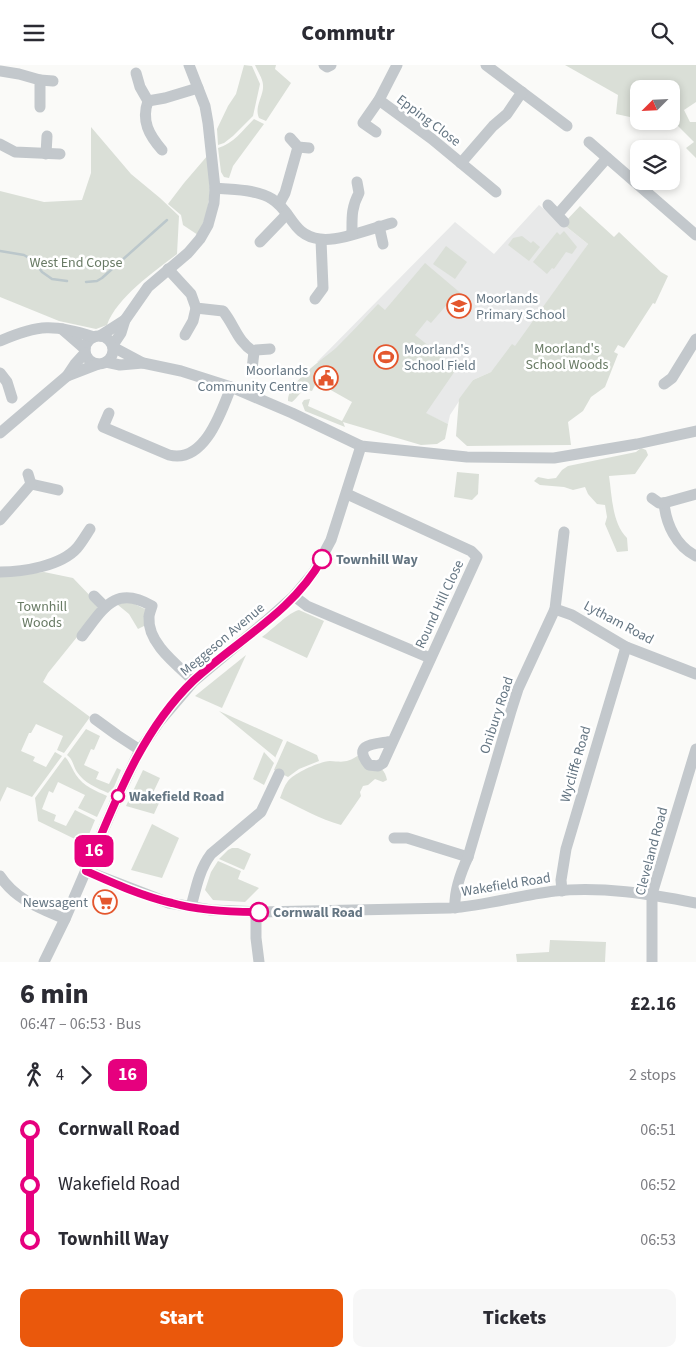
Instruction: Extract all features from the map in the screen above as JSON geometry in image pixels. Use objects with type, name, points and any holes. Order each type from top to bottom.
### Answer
[{"type":"street","points":[[67,376],[102,363],[112,356],[113,346],[121,333],[125,320],[148,287],[188,253],[208,225],[214,203],[215,188],[208,123],[189,65]]},
{"type":"street","points":[[324,65],[327,67],[330,65]]},
{"type":"street","points":[[376,132],[363,123],[379,100],[397,65]]},
{"type":"street","points":[[486,65],[567,126]]},
{"type":"street","points":[[498,75],[506,65]]},
{"type":"street","points":[[0,71],[53,81]]},
{"type":"street","points":[[136,73],[140,87],[148,101],[144,113],[145,119],[150,133],[162,150]]},
{"type":"street","points":[[40,80],[40,107]]},
{"type":"street","points":[[148,101],[198,88]]},
{"type":"street","name":"Epping Close","points":[[461,163],[493,125],[507,114],[522,92]]},
{"type":"street","name":"Epping Close","points":[[379,100],[461,163],[484,177],[496,192]]},
{"type":"street","points":[[46,135],[46,154]]},
{"type":"street","points":[[279,204],[304,148],[290,138]]},
{"type":"street","points":[[589,142],[696,235]]},
{"type":"street","points":[[0,144],[15,152],[60,154]]},
{"type":"street","points":[[548,205],[561,218],[607,158]]},
{"type":"street","points":[[215,188],[266,195],[279,204],[298,230],[306,236],[321,239],[339,238],[392,223]]},
{"type":"street","points":[[352,234],[352,209],[361,190]]},
{"type":"street","points":[[260,242],[287,214]]},
{"type":"street","points":[[379,227],[383,244]]},
{"type":"street","points":[[315,299],[323,288],[321,239]]},
{"type":"street","points":[[168,269],[191,294],[196,308],[193,321],[185,335]]},
{"type":"street","points":[[196,308],[223,311],[232,322],[238,338],[254,352]]},
{"type":"street","points":[[0,433],[67,376],[85,351],[88,341],[125,320]]},
{"type":"street","points":[[0,341],[19,332],[41,327],[62,329],[108,338],[113,346],[142,363]]},
{"type":"street","points":[[62,329],[85,351],[90,360],[120,365],[142,363],[180,371],[230,387],[292,413],[361,446],[466,457],[554,458],[637,445],[696,431]]},
{"type":"street","points":[[664,384],[672,378],[694,345]]},
{"type":"street","points":[[254,352],[256,350],[270,349]]},
{"type":"street","points":[[252,369],[254,352]]},
{"type":"street","points":[[0,373],[7,383],[12,398]]},
{"type":"street","points":[[92,422],[169,455],[184,456],[192,453],[210,432],[220,415],[230,387]]},
{"type":"street","points":[[103,427],[109,413]]},
{"type":"street","name":"Meggeson Avenue","points":[[44,962],[140,750],[159,722],[194,681],[294,596],[314,572],[326,551],[347,494],[361,446]]},
{"type":"street","points":[[0,520],[29,479],[58,490]]},
{"type":"street","name":"Round Hill Close","points":[[347,494],[474,552],[477,557],[392,741]]},
{"type":"street","points":[[652,498],[659,503],[664,503],[696,494]]},
{"type":"street","points":[[664,503],[665,517],[671,529],[686,550],[696,556]]},
{"type":"street","points":[[0,572],[48,565],[65,558],[76,549],[90,529]]},
{"type":"street","name":"Onibury Road","points":[[455,908],[456,892],[463,867],[468,857],[518,689],[555,609],[564,532]]},
{"type":"street","points":[[94,596],[105,607]]},
{"type":"street","points":[[82,636],[105,607],[116,599],[128,596],[140,599],[152,606],[149,618],[151,633],[173,662],[194,681]]},
{"type":"street","points":[[294,596],[307,606],[430,658]]},
{"type":"street","name":"Lytham Road","points":[[555,609],[572,615],[626,647],[696,674]]},
{"type":"street","name":"Wycliffe Road","points":[[562,891],[561,880],[566,849],[626,647]]},
{"type":"street","points":[[95,719],[140,750]]},
{"type":"street","name":"Cleveland Road","points":[[652,962],[652,894],[696,749]]},
{"type":"street","points":[[191,907],[198,877],[206,860],[261,811],[279,774]]},
{"type":"street","points":[[394,838],[408,838],[468,857]]},
{"type":"street","name":"Wakefield Road","points":[[86,871],[128,889],[169,903],[191,907],[256,912],[455,908],[562,891],[594,890],[652,894],[696,903]]},
{"type":"street","points":[[0,875],[13,892],[29,903],[65,919]]},
{"type":"street","points":[[256,912],[259,962]]},
{"type":"shaded area","name":"Moorlands Primary School","points":[[539,205],[588,244],[513,357],[491,372],[473,380],[450,415],[448,424],[317,362],[455,222],[494,254]]},
{"type":"green space","points":[[244,65],[252,66],[260,84],[253,116],[233,136],[218,145],[217,129],[236,94]]},
{"type":"green space","points":[[255,65],[276,65],[275,69],[291,83],[266,121],[259,118],[258,114],[258,105],[263,85]]},
{"type":"green space","points":[[565,65],[696,65],[696,102],[684,110],[690,122],[696,122],[696,158],[686,148],[694,142],[680,128],[680,80],[630,80],[630,117],[616,114],[618,95]]},
{"type":"green space","points":[[254,119],[264,124],[233,166],[229,178],[224,177],[221,172],[218,148],[233,140]]},
{"type":"green space","name":"West End Copse","points":[[91,127],[131,174],[179,216],[177,254],[127,295],[107,325],[96,329],[59,321],[0,297],[0,191],[44,202],[82,200],[91,173]]},
{"type":"green space","points":[[208,155],[210,177],[208,205],[203,225],[198,235],[183,225],[181,215],[168,204]]},
{"type":"green space","name":"Moorland's School Woods","points":[[580,206],[614,237],[619,232],[661,272],[668,276],[655,304],[653,303],[624,348],[618,345],[614,352],[618,354],[605,387],[591,397],[583,411],[568,422],[571,445],[467,446],[456,436],[459,399],[473,380],[491,372],[512,344],[515,346],[588,244],[563,224]]},
{"type":"green space","points":[[564,231],[577,247],[572,254],[566,252],[554,269],[552,268],[547,274],[533,262],[557,232],[560,235]]},
{"type":"green space","points":[[522,236],[540,247],[529,261],[508,245],[513,238]]},
{"type":"green space","points":[[446,246],[467,262],[455,279],[433,264]]},
{"type":"green space","points":[[425,263],[464,296],[457,305],[450,301],[431,323],[427,320],[415,335],[457,368],[426,413],[448,424],[445,439],[437,444],[421,445],[343,422],[345,427],[305,411],[302,403],[304,400],[310,399],[308,406],[342,421],[352,402],[329,389],[338,372],[325,365],[312,391],[305,391],[292,402],[288,401],[293,386],[337,347],[378,304],[385,310]]},
{"type":"green space","points":[[641,448],[646,450],[648,455],[635,474],[609,476],[618,525],[627,538],[628,551],[617,552],[605,524],[607,517],[605,505],[597,504],[588,494],[585,487],[573,490],[564,487],[540,485],[534,481],[538,477],[556,478],[568,466],[636,452]]},
{"type":"green space","points":[[457,472],[479,474],[478,494],[472,500],[454,497]]},
{"type":"green space","name":"Townhill Woods","points":[[44,572],[73,578],[96,602],[98,611],[48,673],[43,682],[90,717],[64,753],[57,750],[63,736],[36,724],[31,733],[29,733],[21,751],[35,757],[33,761],[46,767],[55,752],[62,756],[32,797],[7,787],[0,802],[0,577]]},
{"type":"green space","points":[[126,600],[145,609],[144,626],[138,629],[129,614],[118,605]]},
{"type":"green space","points":[[299,610],[324,621],[307,658],[262,637],[295,611]]},
{"type":"green space","points":[[246,655],[222,708],[195,696]]},
{"type":"green space","points":[[219,711],[283,740],[275,758],[275,757]]},
{"type":"green space","points":[[86,729],[100,736],[94,750],[91,749],[84,765],[99,772],[96,779],[109,784],[117,768],[121,770],[114,787],[108,793],[83,779],[67,755]]},
{"type":"green space","points":[[287,741],[317,755],[319,761],[299,769],[288,777],[274,770]]},
{"type":"green space","points":[[264,752],[274,763],[264,785],[253,779]]},
{"type":"green space","points":[[359,755],[380,768],[386,775],[387,780],[383,782],[375,779],[368,785],[363,786],[360,792],[361,796],[341,825],[280,798],[288,781],[302,771],[320,763],[345,761]]},
{"type":"green space","points":[[65,757],[82,782],[107,796],[97,817],[78,808],[85,795],[58,782],[53,793],[49,791],[42,809],[56,815],[54,821],[66,826],[75,810],[95,820],[85,844],[38,821],[35,798]]},
{"type":"green space","points":[[143,770],[160,778],[150,799],[159,803],[154,814],[126,806]]},
{"type":"green space","points":[[152,824],[179,838],[162,878],[131,870]]},
{"type":"green space","points":[[232,848],[238,848],[251,854],[244,870],[219,859]]},
{"type":"green space","points":[[218,861],[241,871],[238,879],[259,888],[245,902],[213,900],[205,890],[211,872]]},
{"type":"green space","points":[[550,940],[606,942],[605,962],[517,962],[516,954],[549,952]]},
{"type":"waterway","points":[[86,282],[97,281],[102,278],[167,220]]},
{"type":"waterway","points":[[0,251],[24,255],[34,261],[42,272],[52,279],[67,281]]},
{"type":"bus line","name":"16","points":[[259,912],[211,910],[169,903],[128,889],[86,871],[140,750],[159,722],[194,681],[294,596],[322,559]]},
{"type":"place","name":"Moorlands Primary School","points":[[459,306]]},
{"type":"place","name":"Moorland's School Field","points":[[386,357]]},
{"type":"place","name":"Moorlands Community Centre","points":[[326,378]]},
{"type":"place","name":"Townhill Way","points":[[322,559]]},
{"type":"place","name":"Wakefield Road","points":[[118,796]]},
{"type":"place","name":"Newsagent","points":[[105,902]]},
{"type":"place","name":"Cornwall Road","points":[[259,912]]}]
